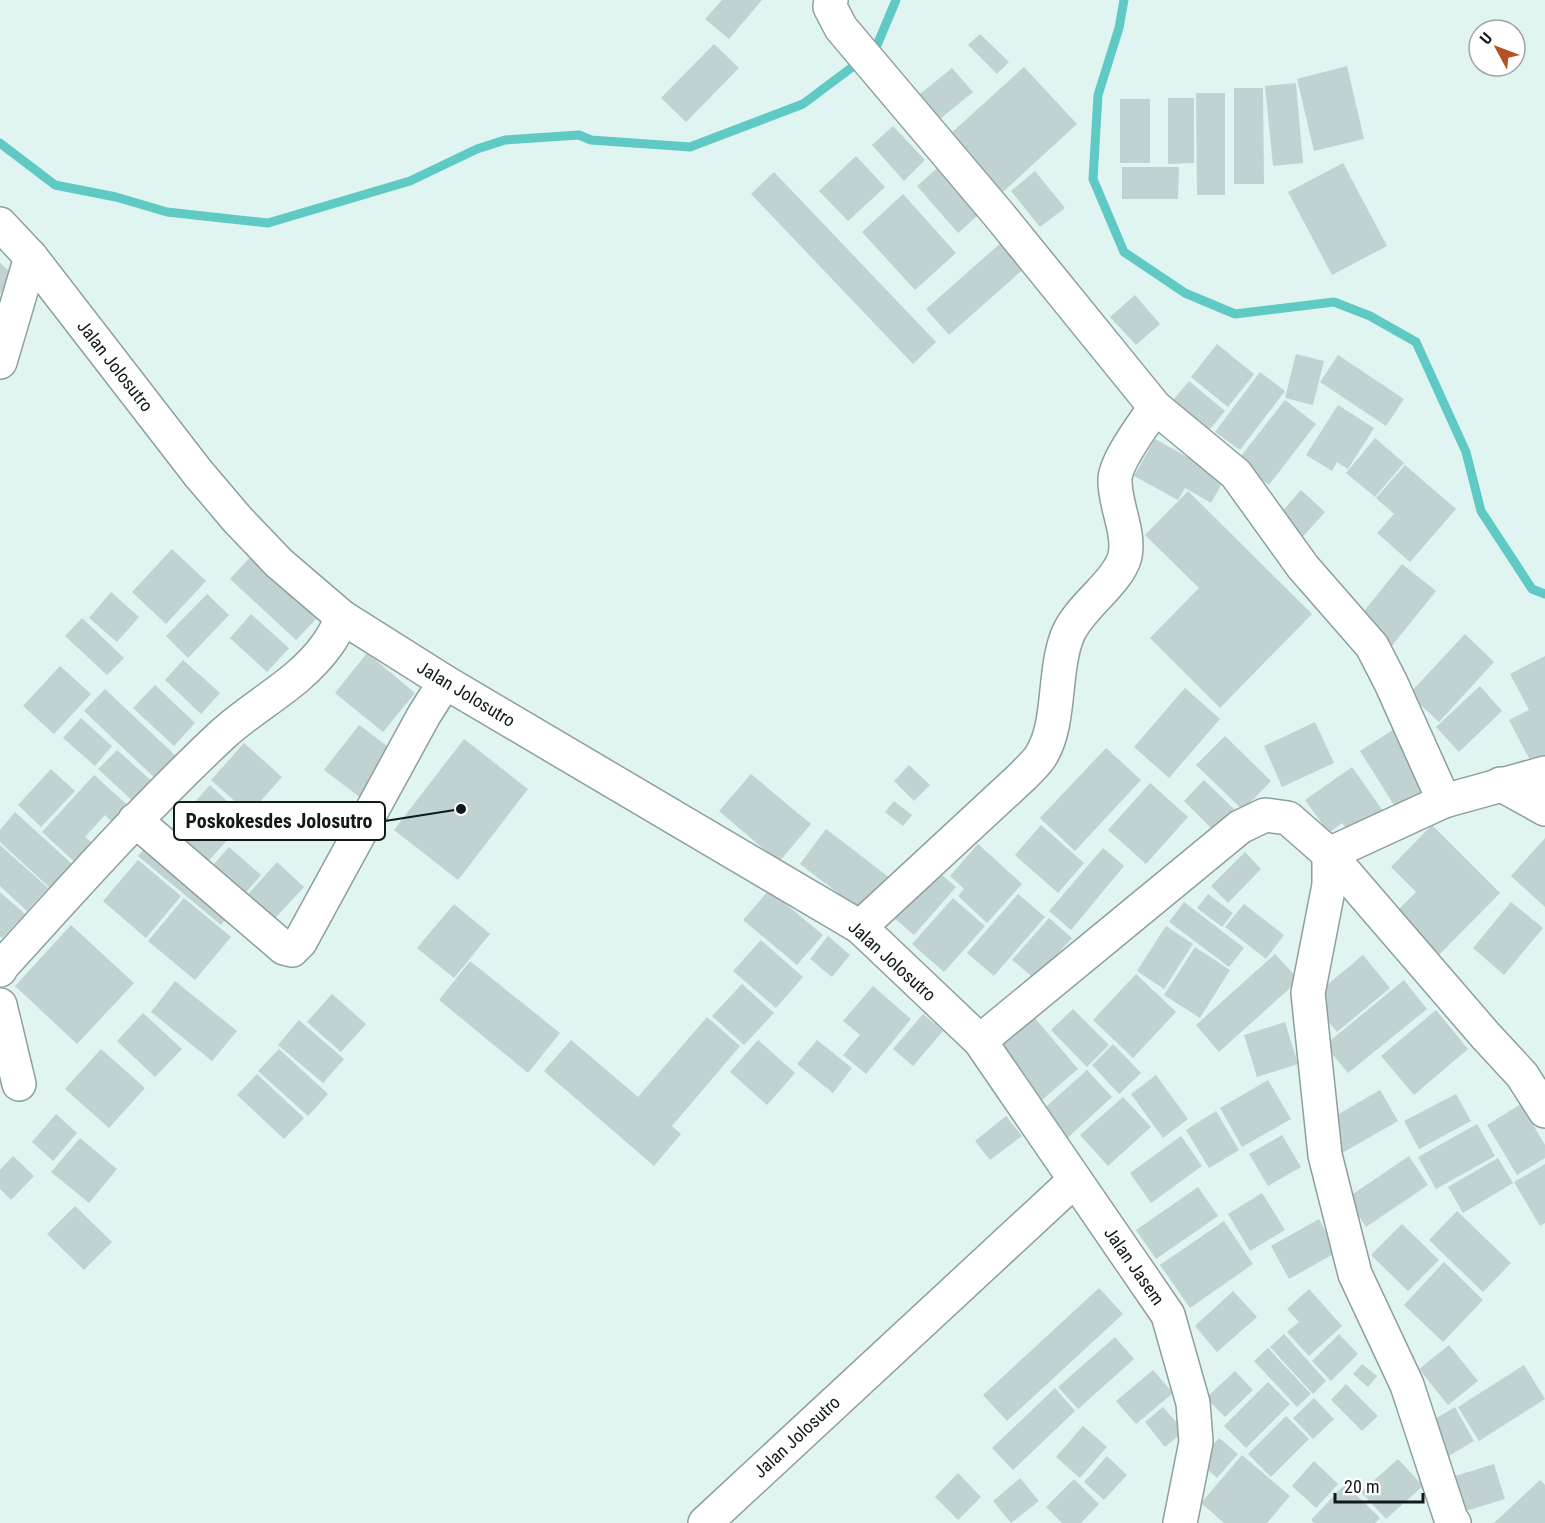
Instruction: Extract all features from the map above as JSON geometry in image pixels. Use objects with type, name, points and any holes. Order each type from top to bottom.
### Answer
[{"type":"street","points":[[831,0],[830,7],[835,18],[856,46],[1000,216],[1155,407],[1236,474],[1303,567],[1372,646],[1444,801]]},
{"type":"street","name":"Jalan Jolosutro","points":[[0,224],[32,257],[237,519],[279,563],[342,617],[445,682],[860,927],[980,1041]]},
{"type":"street","points":[[0,362],[32,257]]},
{"type":"street","points":[[860,927],[1042,756],[1049,738],[1062,651],[1068,634],[1075,620],[1117,572],[1124,557],[1126,544],[1115,478],[1119,465],[1155,407]]},
{"type":"street","points":[[0,970],[135,820],[225,732],[298,677],[328,644],[342,617]]},
{"type":"street","points":[[135,820],[284,948],[292,950],[300,942],[424,715],[445,682]]},
{"type":"street","points":[[1329,854],[1444,801],[1545,773]]},
{"type":"street","points":[[1500,784],[1545,809]]},
{"type":"street","points":[[980,1041],[1240,827],[1265,815],[1288,818],[1329,854],[1522,1075],[1545,1111]]},
{"type":"street","points":[[1329,854],[1329,885],[1308,993],[1325,1155],[1355,1274],[1407,1385],[1454,1523]]},
{"type":"street","points":[[0,1005],[19,1084]]},
{"type":"street","name":"Jalan Jasem","points":[[980,1041],[1168,1315],[1193,1403],[1196,1442],[1180,1523]]},
{"type":"street","name":"Jalan Jolosutro","points":[[705,1523],[1075,1180]]},
{"type":"building","points":[[722,0],[762,0],[729,39],[705,19]]},
{"type":"building","points":[[980,34],[1009,62],[997,74],[968,45]]},
{"type":"building","points":[[714,44],[739,68],[686,122],[661,98]]},
{"type":"building","points":[[1347,66],[1364,139],[1314,151],[1297,79]]},
{"type":"building","points":[[1024,67],[1077,124],[1003,192],[950,134]]},
{"type":"building","points":[[952,68],[973,92],[934,124],[914,99]]},
{"type":"building","points":[[1296,83],[1303,163],[1273,166],[1265,86]]},
{"type":"building","points":[[1234,88],[1263,88],[1264,184],[1234,184]]},
{"type":"building","points":[[1196,93],[1225,93],[1225,195],[1197,195]]},
{"type":"building","points":[[1168,98],[1194,98],[1194,163],[1168,164]]},
{"type":"building","points":[[1120,99],[1150,99],[1150,163],[1120,163]]},
{"type":"building","points":[[893,126],[925,160],[904,181],[872,145]]},
{"type":"building","points":[[856,156],[885,187],[848,221],[819,191]]},
{"type":"building","points":[[943,163],[984,210],[958,233],[917,186]]},
{"type":"building","points":[[1343,163],[1387,246],[1332,275],[1288,192]]},
{"type":"building","points":[[1122,167],[1179,167],[1178,199],[1122,199]]},
{"type":"building","points":[[1035,171],[1065,208],[1040,227],[1011,191]]},
{"type":"building","points":[[774,172],[936,342],[913,364],[751,194]]},
{"type":"building","points":[[903,194],[956,253],[915,290],[862,232]]},
{"type":"building","points":[[1003,241],[1026,267],[949,335],[926,309]]},
{"type":"building","points":[[0,263],[15,276],[0,294]]},
{"type":"building","points":[[1135,295],[1160,324],[1136,345],[1110,317]]},
{"type":"building","points":[[1217,344],[1254,374],[1228,407],[1191,377]]},
{"type":"building","points":[[1296,354],[1324,361],[1313,405],[1285,398]]},
{"type":"building","points":[[1338,355],[1404,399],[1386,426],[1320,382]]},
{"type":"building","points":[[1260,372],[1285,391],[1240,450],[1215,432]]},
{"type":"building","points":[[1189,381],[1225,411],[1201,440],[1165,410]]},
{"type":"building","points":[[1285,400],[1316,424],[1269,485],[1237,461]]},
{"type":"building","points":[[1338,405],[1374,428],[1348,469],[1337,462],[1332,471],[1306,455]]},
{"type":"building","points":[[1375,438],[1404,463],[1375,497],[1346,473]]},
{"type":"building","points":[[1155,439],[1225,478],[1211,503],[1185,488],[1178,500],[1134,476]]},
{"type":"building","points":[[1405,465],[1456,509],[1410,562],[1377,533],[1394,514],[1376,498]]},
{"type":"building","points":[[1301,490],[1325,512],[1298,542],[1274,521]]},
{"type":"building","points":[[1188,491],[1312,614],[1220,708],[1150,638],[1199,588],[1145,535]]},
{"type":"building","points":[[172,549],[206,581],[166,624],[132,592]]},
{"type":"building","points":[[253,554],[319,616],[296,640],[230,579]]},
{"type":"building","points":[[1402,564],[1436,591],[1391,647],[1357,620]]},
{"type":"building","points":[[111,592],[139,617],[117,642],[89,618]]},
{"type":"building","points":[[207,594],[229,615],[188,658],[166,636]]},
{"type":"building","points":[[251,614],[289,648],[267,672],[230,638]]},
{"type":"building","points":[[82,618],[124,658],[107,675],[65,636]]},
{"type":"building","points":[[1465,634],[1494,662],[1439,722],[1409,694]]},
{"type":"building","points":[[367,653],[415,693],[383,732],[335,693]]},
{"type":"building","points":[[1545,656],[1545,762],[1534,768],[1509,720],[1529,710],[1510,674]]},
{"type":"building","points":[[183,660],[220,693],[201,714],[165,680]]},
{"type":"building","points":[[60,666],[91,694],[54,734],[23,706]]},
{"type":"building","points":[[155,685],[195,723],[174,746],[133,708]]},
{"type":"building","points":[[1480,686],[1502,711],[1459,752],[1436,727]]},
{"type":"building","points":[[1185,688],[1220,719],[1169,778],[1134,747]]},
{"type":"building","points":[[105,689],[180,760],[159,782],[84,711]]},
{"type":"building","points":[[81,718],[112,746],[95,766],[63,738]]},
{"type":"building","points":[[1315,722],[1334,763],[1282,787],[1264,746]]},
{"type":"building","points":[[359,725],[395,752],[361,798],[324,770]]},
{"type":"building","points":[[1396,728],[1435,790],[1399,813],[1360,751]]},
{"type":"building","points":[[1225,736],[1271,781],[1243,810],[1196,765]]},
{"type":"building","points":[[464,739],[528,789],[458,880],[394,830]]},
{"type":"building","points":[[244,743],[282,777],[249,814],[211,780]]},
{"type":"building","points":[[1106,748],[1141,780],[1075,851],[1040,818]]},
{"type":"building","points":[[117,750],[156,785],[137,805],[98,769]]},
{"type":"building","points":[[909,765],[930,785],[914,801],[894,781]]},
{"type":"building","points":[[1352,767],[1386,815],[1353,838],[1342,823],[1329,833],[1305,800]]},
{"type":"building","points":[[51,769],[75,791],[41,827],[18,805]]},
{"type":"building","points":[[751,774],[811,824],[779,862],[719,811]]},
{"type":"building","points":[[94,775],[133,810],[117,827],[105,815],[85,837],[97,847],[80,867],[42,832]]},
{"type":"building","points":[[1204,780],[1234,809],[1214,831],[1184,801]]},
{"type":"building","points":[[1150,783],[1188,817],[1146,864],[1108,830]]},
{"type":"building","points":[[210,785],[246,819],[204,866],[167,833]]},
{"type":"building","points":[[894,801],[912,815],[903,826],[885,812]]},
{"type":"building","points":[[15,812],[72,864],[50,888],[0,842],[0,830]]},
{"type":"building","points":[[1041,825],[1084,863],[1058,893],[1015,855]]},
{"type":"building","points":[[1432,825],[1500,893],[1432,962],[1389,919],[1416,892],[1391,867]]},
{"type":"building","points":[[826,829],[890,878],[864,913],[800,864]]},
{"type":"building","points":[[1545,838],[1545,907],[1511,876]]},
{"type":"building","points":[[152,840],[234,910],[221,925],[138,856]]},
{"type":"building","points":[[978,844],[1022,884],[987,923],[958,896],[964,889],[950,876]]},
{"type":"building","points":[[0,845],[48,888],[27,911],[0,886]]},
{"type":"building","points":[[229,847],[261,875],[238,902],[206,873]]},
{"type":"building","points":[[1103,848],[1124,866],[1071,930],[1049,911]]},
{"type":"building","points":[[1245,852],[1261,869],[1228,903],[1211,886]]},
{"type":"building","points":[[138,860],[181,896],[146,938],[103,901]]},
{"type":"building","points":[[277,862],[304,887],[268,926],[241,902]]},
{"type":"building","points":[[936,870],[956,887],[914,935],[894,918]]},
{"type":"building","points":[[769,890],[823,935],[797,965],[743,920]]},
{"type":"building","points":[[0,892],[25,914],[2,938],[0,937]]},
{"type":"building","points":[[1018,894],[1045,917],[994,976],[967,953]]},
{"type":"building","points":[[1208,894],[1233,913],[1222,927],[1197,908]]},
{"type":"building","points":[[184,898],[231,937],[195,980],[148,941]]},
{"type":"building","points":[[953,898],[985,926],[944,972],[912,944]]},
{"type":"building","points":[[1184,902],[1244,948],[1229,967],[1169,922]]},
{"type":"building","points":[[1511,902],[1543,928],[1504,975],[1473,948]]},
{"type":"building","points":[[454,904],[490,934],[454,978],[417,948]]},
{"type":"building","points":[[1244,904],[1284,935],[1266,959],[1225,927]]},
{"type":"building","points":[[1049,918],[1072,938],[1035,979],[1012,960]]},
{"type":"building","points":[[71,925],[134,983],[77,1044],[15,986]]},
{"type":"building","points":[[1166,926],[1193,944],[1164,989],[1137,971]]},
{"type":"building","points":[[828,936],[850,955],[832,977],[810,959]]},
{"type":"building","points":[[761,940],[803,977],[776,1008],[733,971]]},
{"type":"building","points":[[1195,947],[1230,970],[1200,1018],[1164,995]]},
{"type":"building","points":[[1275,954],[1299,980],[1219,1052],[1196,1025]]},
{"type":"building","points":[[1363,955],[1390,988],[1337,1032],[1310,999]]},
{"type":"building","points":[[470,961],[560,1033],[528,1073],[439,1000]]},
{"type":"building","points":[[1136,974],[1176,1012],[1133,1058],[1093,1020]]},
{"type":"building","points":[[1404,980],[1427,1009],[1348,1073],[1325,1045]]},
{"type":"building","points":[[175,981],[237,1031],[212,1061],[151,1012]]},
{"type":"building","points":[[742,984],[774,1013],[744,1045],[712,1016]]},
{"type":"building","points":[[873,986],[911,1019],[866,1074],[843,1055],[860,1035],[843,1021]]},
{"type":"building","points":[[332,994],[366,1024],[341,1052],[307,1022]]},
{"type":"building","points":[[1073,1009],[1109,1045],[1087,1067],[1051,1030]]},
{"type":"building","points":[[1436,1010],[1468,1049],[1414,1095],[1381,1056]]},
{"type":"building","points":[[143,1013],[182,1049],[155,1077],[117,1041]]},
{"type":"building","points":[[923,1014],[943,1031],[913,1066],[893,1049]]},
{"type":"building","points":[[707,1017],[740,1046],[672,1126],[681,1134],[654,1166],[544,1071],[571,1040],[638,1097]]},
{"type":"building","points":[[1035,1018],[1078,1069],[1042,1100],[999,1049]]},
{"type":"building","points":[[299,1020],[344,1059],[323,1083],[278,1045]]},
{"type":"building","points":[[1285,1022],[1298,1064],[1257,1077],[1244,1035]]},
{"type":"building","points":[[758,1040],[795,1073],[767,1105],[730,1072]]},
{"type":"building","points":[[817,1040],[852,1068],[833,1093],[797,1064]]},
{"type":"building","points":[[1113,1044],[1141,1073],[1119,1094],[1092,1065]]},
{"type":"building","points":[[101,1049],[145,1088],[109,1128],[65,1089]]},
{"type":"building","points":[[279,1049],[328,1094],[308,1116],[258,1071]]},
{"type":"building","points":[[1087,1070],[1112,1097],[1064,1141],[1039,1113]]},
{"type":"building","points":[[257,1074],[304,1118],[284,1139],[237,1095]]},
{"type":"building","points":[[1156,1075],[1188,1119],[1163,1138],[1131,1094]]},
{"type":"building","points":[[1268,1080],[1291,1119],[1242,1147],[1220,1108]]},
{"type":"building","points":[[1380,1090],[1398,1121],[1342,1153],[1325,1122]]},
{"type":"building","points":[[1456,1094],[1471,1121],[1419,1149],[1404,1121]]},
{"type":"building","points":[[1123,1097],[1151,1127],[1108,1166],[1080,1135]]},
{"type":"building","points":[[1521,1104],[1545,1145],[1545,1158],[1517,1175],[1487,1125]]},
{"type":"building","points":[[1216,1111],[1239,1150],[1209,1168],[1186,1130]]},
{"type":"building","points":[[56,1114],[77,1133],[53,1161],[32,1142]]},
{"type":"building","points":[[1006,1116],[1022,1136],[990,1160],[975,1141]]},
{"type":"building","points":[[1477,1124],[1495,1156],[1436,1189],[1418,1157]]},
{"type":"building","points":[[1282,1135],[1301,1167],[1268,1186],[1249,1154]]},
{"type":"building","points":[[1181,1136],[1202,1166],[1151,1203],[1130,1173]]},
{"type":"building","points":[[80,1138],[117,1169],[89,1203],[51,1172]]},
{"type":"building","points":[[13,1156],[34,1176],[11,1200],[0,1189],[0,1170]]},
{"type":"building","points":[[1409,1156],[1428,1185],[1366,1227],[1347,1198]]},
{"type":"building","points":[[1498,1158],[1513,1183],[1463,1213],[1448,1187]]},
{"type":"building","points":[[1545,1164],[1545,1223],[1540,1226],[1514,1182]]},
{"type":"building","points":[[1198,1187],[1218,1216],[1156,1259],[1136,1230]]},
{"type":"building","points":[[1262,1193],[1285,1230],[1250,1251],[1228,1214]]},
{"type":"building","points":[[75,1206],[112,1242],[84,1270],[47,1234]]},
{"type":"building","points":[[1457,1211],[1511,1263],[1483,1292],[1429,1240]]},
{"type":"building","points":[[1319,1219],[1337,1252],[1289,1279],[1271,1246]]},
{"type":"building","points":[[1224,1221],[1253,1264],[1190,1308],[1160,1265]]},
{"type":"building","points":[[1402,1224],[1439,1260],[1408,1291],[1371,1255]]},
{"type":"building","points":[[1444,1262],[1483,1300],[1443,1342],[1404,1305]]},
{"type":"building","points":[[1099,1288],[1123,1314],[1007,1421],[983,1395]]},
{"type":"building","points":[[1309,1289],[1342,1326],[1309,1356],[1287,1332],[1299,1322],[1287,1309]]},
{"type":"building","points":[[1233,1291],[1257,1317],[1217,1352],[1195,1326]]},
{"type":"building","points":[[1284,1334],[1326,1381],[1313,1394],[1270,1347]]},
{"type":"building","points":[[1339,1334],[1358,1354],[1331,1381],[1312,1361]]},
{"type":"building","points":[[1115,1337],[1134,1359],[1078,1409],[1058,1387]]},
{"type":"building","points":[[1449,1345],[1478,1381],[1448,1405],[1419,1369]]},
{"type":"building","points":[[1268,1348],[1311,1394],[1297,1407],[1254,1361]]},
{"type":"building","points":[[1362,1364],[1377,1376],[1368,1387],[1353,1374]]},
{"type":"building","points":[[1524,1365],[1545,1399],[1479,1441],[1458,1407]]},
{"type":"building","points":[[1153,1370],[1173,1393],[1136,1424],[1116,1401]]},
{"type":"building","points":[[1235,1371],[1253,1390],[1225,1417],[1206,1398]]},
{"type":"building","points":[[1268,1382],[1290,1404],[1246,1448],[1224,1426]]},
{"type":"building","points":[[1346,1384],[1378,1416],[1362,1431],[1331,1400]]},
{"type":"building","points":[[1055,1388],[1075,1411],[1013,1470],[992,1448]]},
{"type":"building","points":[[1314,1398],[1334,1419],[1313,1439],[1293,1418]]},
{"type":"building","points":[[1163,1407],[1184,1431],[1165,1447],[1145,1422]]},
{"type":"building","points":[[1455,1407],[1474,1441],[1447,1457],[1428,1423]]},
{"type":"building","points":[[1286,1416],[1309,1439],[1271,1477],[1248,1454]]},
{"type":"building","points":[[1083,1426],[1107,1447],[1080,1478],[1056,1457]]},
{"type":"building","points":[[1219,1438],[1238,1454],[1217,1478],[1198,1461]]},
{"type":"building","points":[[1242,1455],[1290,1496],[1267,1523],[1224,1523],[1201,1503]]},
{"type":"building","points":[[1107,1456],[1127,1475],[1104,1500],[1084,1482]]},
{"type":"building","points":[[1398,1459],[1423,1486],[1386,1519],[1361,1492]]},
{"type":"building","points":[[1314,1461],[1338,1484],[1316,1508],[1292,1486]]},
{"type":"building","points":[[1494,1464],[1505,1499],[1462,1512],[1452,1477]]},
{"type":"building","points":[[958,1473],[981,1497],[958,1520],[935,1497]]},
{"type":"building","points":[[1020,1478],[1039,1501],[1011,1523],[993,1501]]},
{"type":"building","points":[[1074,1479],[1099,1504],[1081,1523],[1062,1523],[1046,1507]]},
{"type":"building","points":[[1540,1480],[1545,1485],[1545,1523],[1494,1523]]},
{"type":"building","points":[[1345,1484],[1380,1518],[1375,1523],[1314,1523],[1311,1520]]},
{"type":"waterway","points":[[0,143],[55,185],[116,197],[167,212],[268,223],[410,181],[477,149],[505,140],[579,135],[591,140],[690,147],[803,104],[875,50],[896,0]]},
{"type":"waterway","points":[[1124,0],[1119,28],[1098,95],[1093,179],[1124,252],[1185,293],[1235,314],[1334,302],[1370,316],[1416,342],[1466,452],[1481,511],[1532,589],[1545,594]]},
{"type":"place","name":"Poskokesdes Jolosutro","points":[[461,809]]}]
